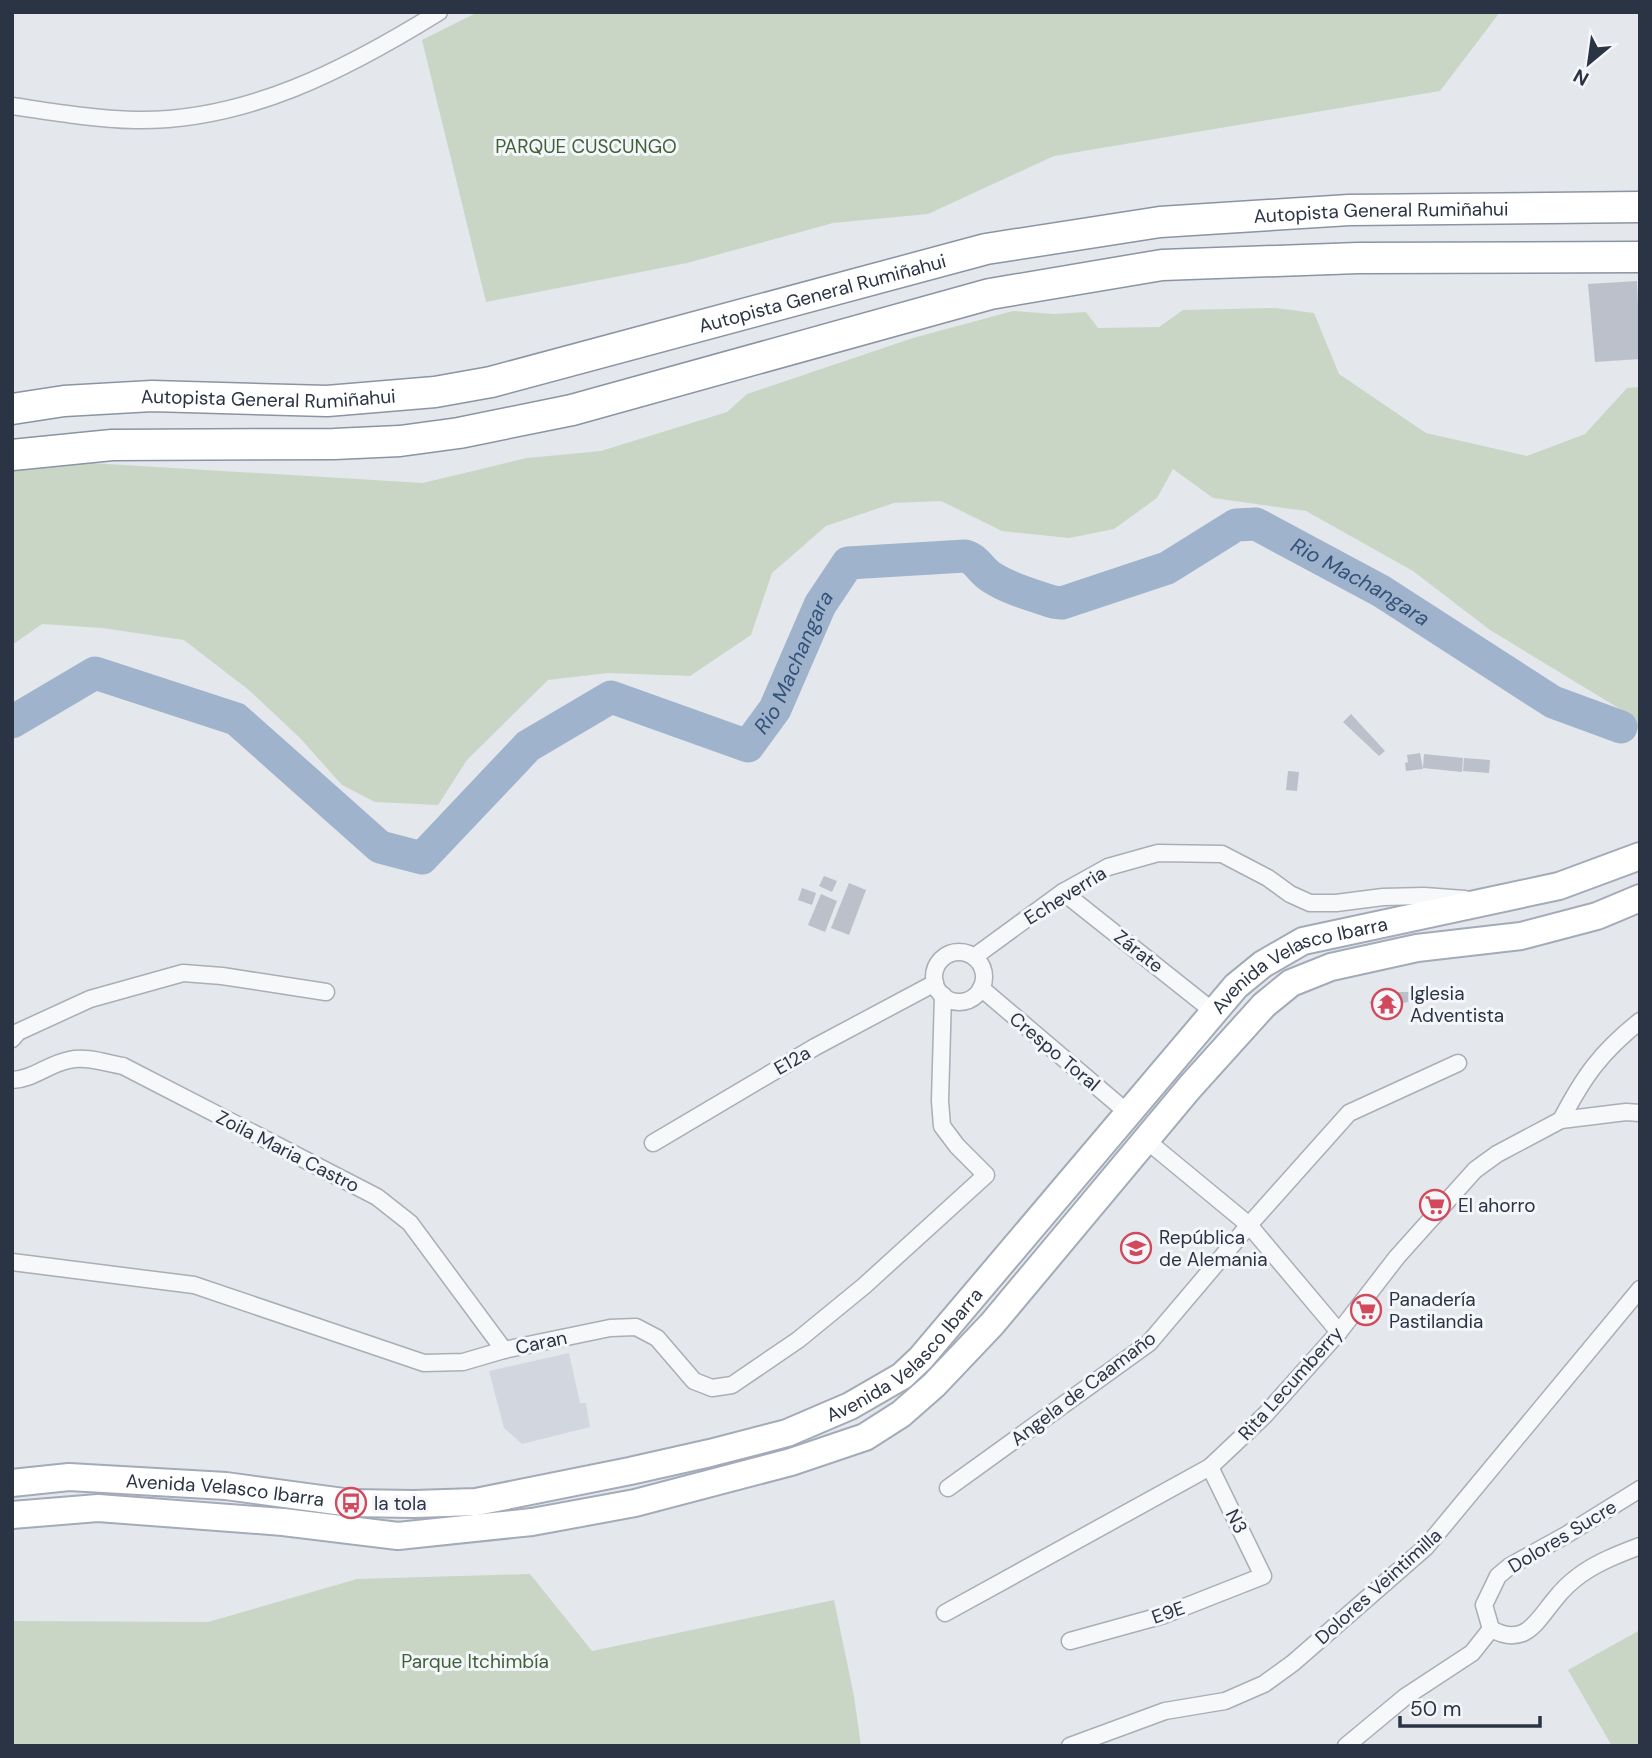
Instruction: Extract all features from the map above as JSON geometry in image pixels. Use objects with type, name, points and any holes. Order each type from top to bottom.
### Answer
[{"type":"highway","name":"Autopista General Rumiñahui","points":[[12,409],[64,401],[152,396],[327,401],[435,392],[515,376],[986,249],[1160,222],[1349,210],[1640,207]]},
{"type":"highway","points":[[12,454],[112,445],[386,442],[459,433],[572,410],[990,294],[1162,265],[1358,258],[1640,257]]},
{"type":"main road","name":"Avenida Velasco Ibarra","points":[[12,1483],[69,1477],[167,1482],[351,1503],[476,1502],[710,1453],[787,1433],[850,1406],[902,1376],[921,1358],[1236,986],[1263,964],[1303,941],[1559,886],[1640,856]]},
{"type":"main road","name":"Avenida Velasco Ibarra","points":[[12,1515],[98,1508],[283,1522],[398,1536],[532,1522],[635,1503],[791,1462],[865,1437],[901,1414],[934,1385],[992,1324],[1189,1087],[1255,1014],[1291,983],[1331,968],[1417,948],[1521,936],[1597,916],[1640,898]]},
{"type":"main road","points":[[278,1493],[283,1522]]},
{"type":"street","points":[[12,106],[61,114],[136,120],[171,118],[234,107],[292,90],[323,77],[372,53],[439,12]]},
{"type":"street","name":"Echeverria","points":[[974,957],[1063,892],[1108,867],[1158,853],[1222,854],[1310,903],[1424,896],[1488,900]]},
{"type":"street","name":"Zárate","points":[[1063,892],[1214,1012]]},
{"type":"street","points":[[957,952],[974,957],[983,971],[981,988],[971,999],[949,999],[939,989],[936,966],[942,959],[957,952]]},
{"type":"street","points":[[12,1039],[18,1032],[90,999],[183,973],[326,992]]},
{"type":"street","name":"Crespo Toral","points":[[981,988],[1129,1113]]},
{"type":"street","name":"E12a","points":[[653,1143],[815,1047],[939,989]]},
{"type":"street","name":"Caran","points":[[12,1262],[194,1284],[424,1363],[463,1362],[505,1350],[610,1328],[636,1327],[657,1338],[694,1381],[712,1388],[732,1385],[798,1340],[864,1286],[986,1175],[957,1146],[942,1126],[939,989]]},
{"type":"street","points":[[1561,1120],[1581,1082],[1614,1041],[1640,1021]]},
{"type":"street","name":"Zoila Maria Castro","points":[[12,1080],[28,1078],[67,1060],[89,1059],[123,1066],[377,1196],[411,1223],[505,1350]]},
{"type":"street","name":"Angela de Caamaño","points":[[948,1488],[1149,1343],[1249,1225],[1349,1114],[1458,1063]]},
{"type":"street","name":"Rita Lecumberry","points":[[945,1613],[1210,1467],[1265,1415],[1339,1332],[1398,1257],[1475,1170],[1497,1154],[1561,1120],[1626,1112],[1640,1113]]},
{"type":"street","points":[[1146,1140],[1249,1225],[1339,1332]]},
{"type":"street","name":"Dolores Veintimilla","points":[[1070,1746],[1165,1711],[1225,1701],[1264,1684],[1293,1663],[1426,1547],[1640,1289]]},
{"type":"street","name":"N3","points":[[1210,1467],[1263,1576]]},
{"type":"street","name":"Dolores Sucre","points":[[1491,1629],[1485,1605],[1498,1576],[1510,1566],[1640,1489]]},
{"type":"street","points":[[1346,1746],[1405,1697],[1472,1653],[1491,1629],[1504,1636],[1529,1630],[1538,1623],[1556,1597],[1580,1575],[1614,1556],[1640,1546]]},
{"type":"street","name":"E9E","points":[[1070,1642],[1164,1615],[1263,1576]]},
{"type":"shaded area","points":[[569,1353],[580,1403],[586,1403],[590,1427],[522,1444],[504,1428],[489,1371]]},
{"type":"green space","name":"PARQUE CUSCUNGO","points":[[478,12],[1500,12],[1440,91],[1054,156],[928,214],[833,223],[687,263],[486,302],[422,40]]},
{"type":"green space","points":[[1276,308],[1314,313],[1339,374],[1426,433],[1527,456],[1585,434],[1627,388],[1640,387],[1640,733],[1630,715],[1490,630],[1413,571],[1306,511],[1213,498],[1173,469],[1157,498],[1114,529],[1069,538],[1002,531],[941,501],[894,503],[826,526],[772,573],[751,635],[690,676],[608,673],[548,680],[467,760],[438,805],[375,802],[342,785],[300,738],[250,691],[184,640],[102,628],[42,624],[12,645],[12,471],[74,462],[423,483],[527,458],[601,451],[727,412],[747,394],[913,338],[1013,311],[1054,314],[1086,312],[1098,328],[1159,327],[1183,310]]},
{"type":"green space","name":"Parque Itchimbía","points":[[530,1574],[592,1651],[834,1600],[854,1696],[861,1746],[12,1746],[12,1621],[208,1622],[357,1579]]},
{"type":"green space","points":[[1640,1630],[1640,1746],[1612,1746],[1568,1670]]},
{"type":"building","points":[[1637,281],[1640,359],[1595,362],[1588,284]]},
{"type":"building","points":[[1351,714],[1385,751],[1379,756],[1343,722]]},
{"type":"building","points":[[1420,753],[1423,769],[1406,771],[1407,755]]},
{"type":"building","points":[[1424,754],[1463,758],[1462,772],[1423,768]]},
{"type":"building","points":[[1464,758],[1490,760],[1489,773],[1463,771]]},
{"type":"building","points":[[1288,771],[1299,772],[1297,791],[1286,790]]},
{"type":"building","points":[[824,876],[837,881],[832,892],[819,886]]},
{"type":"building","points":[[849,883],[866,890],[849,935],[831,928]]},
{"type":"building","points":[[802,888],[816,893],[812,905],[798,900]]},
{"type":"building","points":[[821,894],[837,901],[825,932],[808,925]]},
{"type":"building","name":"Iglesia Adventista","points":[[1389,992],[1413,992],[1415,1000],[1396,1005],[1380,1015],[1369,1002]]},
{"type":"waterway","name":"Rio Machangara","points":[[12,722],[95,673],[236,719],[380,847],[422,858],[528,746],[611,697],[748,746],[775,709],[820,605],[848,563],[965,556],[1005,585],[1062,603],[1167,568],[1236,525],[1256,524],[1381,591],[1553,702],[1621,727]]},
{"type":"place","name":"Iglesia Adventista","points":[[1387,1004]]},
{"type":"place","name":"El ahorro","points":[[1435,1205]]},
{"type":"place","name":"República de Alemania","points":[[1136,1248]]},
{"type":"place","name":"Panadería Pastilandia","points":[[1366,1310]]},
{"type":"place","name":"la tola","points":[[351,1503]]}]
